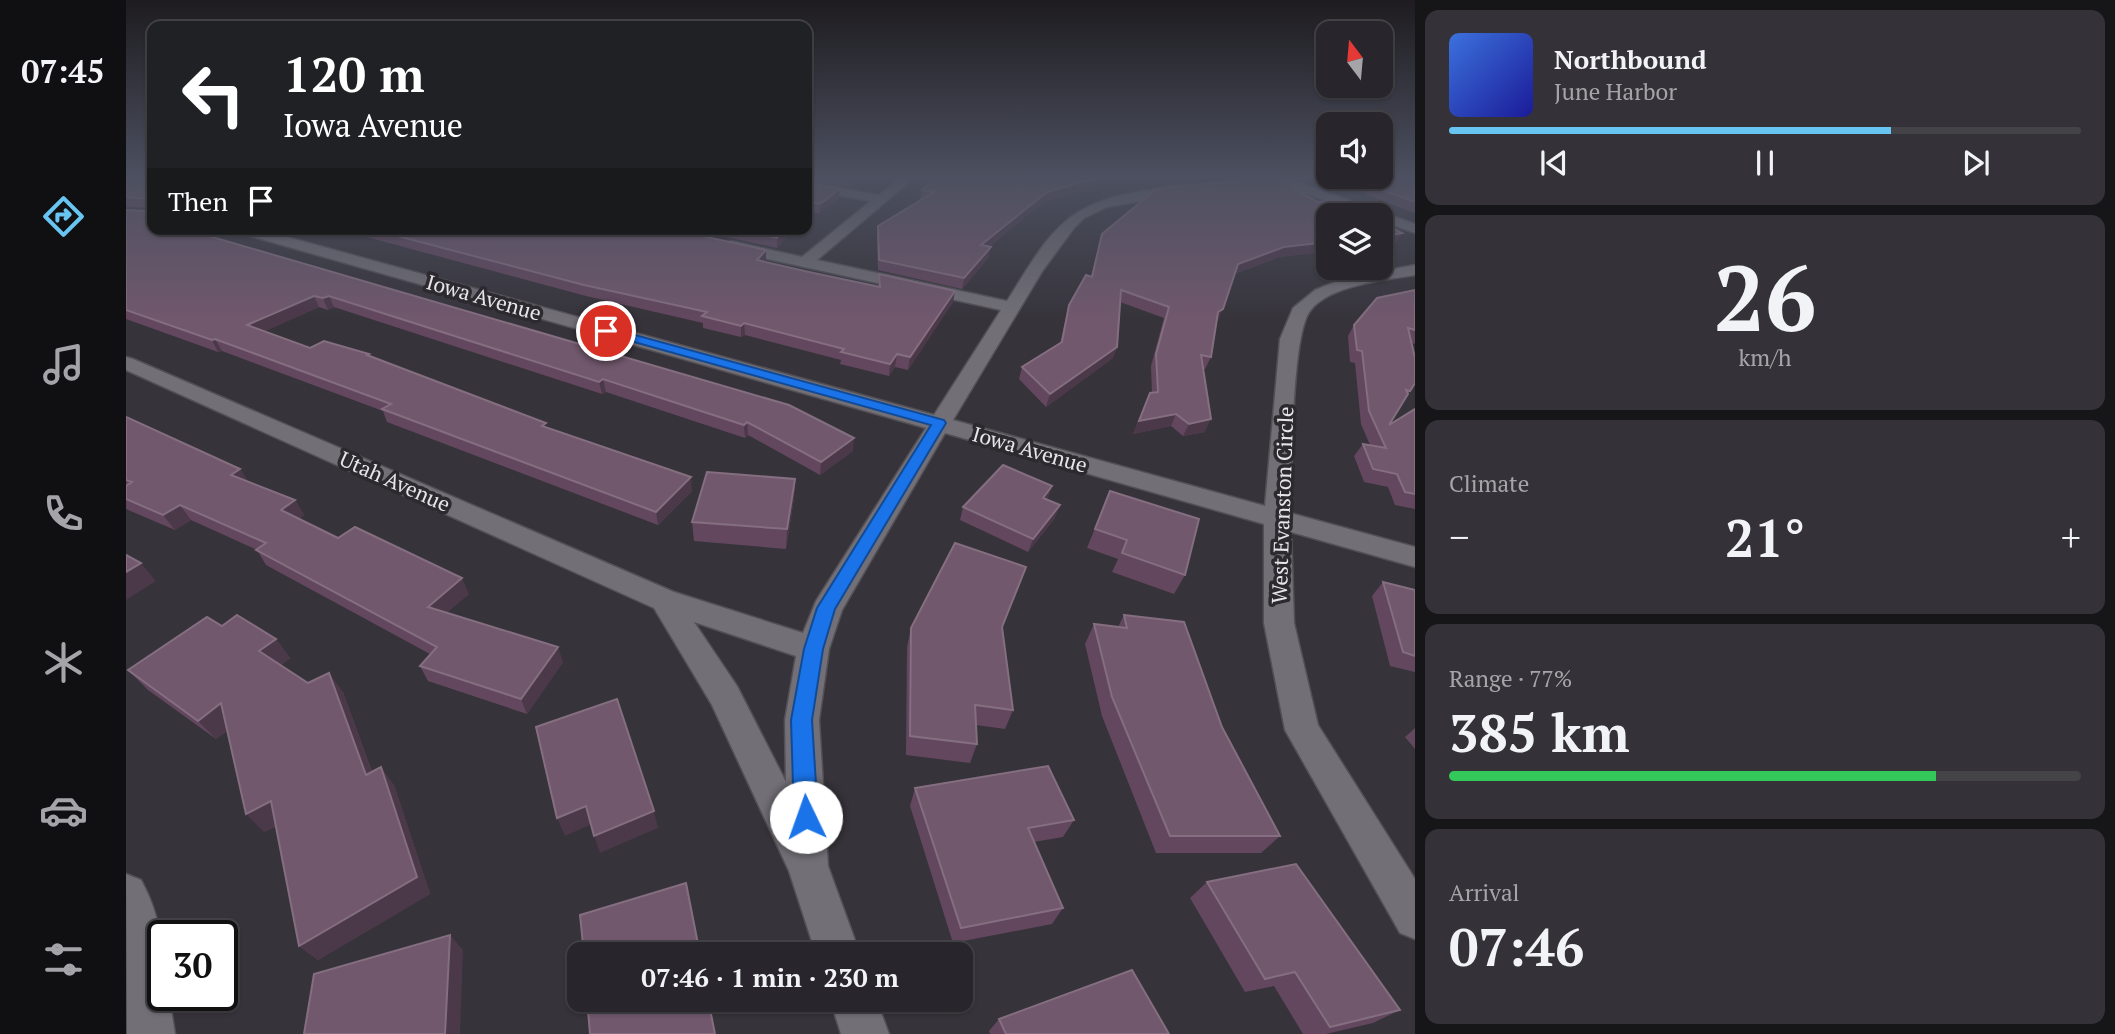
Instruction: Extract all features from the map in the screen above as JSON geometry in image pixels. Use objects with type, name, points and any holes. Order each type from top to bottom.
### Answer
[{"type":"street","points":[[806,261],[851,224]]},
{"type":"street","points":[[808,866],[802,720],[813,649],[827,608],[1012,307],[1069,224]]},
{"type":"street","name":"Iowa Avenue","points":[[263,235],[1415,557]]},
{"type":"street","points":[[718,243],[1012,307]]},
{"type":"street","name":"West Evanston Circle","points":[[1415,271],[1351,282],[1321,294],[1302,308],[1289,339],[1277,519],[1279,624],[1302,730],[1415,918]]},
{"type":"street","name":"Utah Avenue","points":[[126,363],[664,600],[813,649]]},
{"type":"street","points":[[664,600],[725,696],[808,866],[834,942]]},
{"type":"street","points":[[126,895],[136,915],[151,1034]]},
{"type":"street","points":[[857,1012],[865,1034]]},
{"type":"building","points":[[126,224],[147,224],[147,235],[206,235],[789,405],[854,438],[821,462],[747,422],[744,425],[603,379],[599,382],[329,296],[314,296],[247,325],[310,348],[324,341],[369,354],[367,355],[546,423],[542,426],[691,477],[656,512],[382,409],[391,404],[215,339],[126,310]]},
{"type":"building","points":[[1007,224],[981,245],[991,247],[964,278],[879,260],[878,226]]},
{"type":"building","points":[[1114,224],[1316,224],[1316,243],[1284,247],[1238,264],[1223,309],[1218,312],[1211,357],[1201,355],[1211,419],[1189,424],[1176,414],[1139,421],[1150,393],[1158,392],[1156,354],[1169,307],[1121,290],[1117,347],[1050,394],[1022,367],[1062,342],[1069,305],[1086,275],[1092,277],[1102,234]]},
{"type":"building","points":[[394,235],[697,235],[766,250],[757,260],[809,272],[880,287],[879,274],[955,291],[910,357],[897,354],[890,364],[744,323],[741,326],[702,316],[707,312],[584,285]]},
{"type":"building","points":[[1415,290],[1415,330],[1408,328],[1415,358],[1415,383],[1410,391],[1406,390],[1408,394],[1389,425],[1415,409],[1415,494],[1405,492],[1397,474],[1373,469],[1363,444],[1386,448],[1369,411],[1362,351],[1357,350],[1354,325],[1377,298]]},
{"type":"building","points":[[126,417],[240,469],[231,475],[295,500],[281,510],[338,538],[355,527],[462,578],[428,607],[558,647],[521,699],[420,666],[437,647],[256,550],[266,543],[180,505],[163,515],[126,499],[126,486],[132,482],[126,480]]},
{"type":"building","points":[[1003,465],[1052,486],[1043,498],[1060,505],[1033,539],[963,507]]},
{"type":"building","points":[[707,472],[795,479],[787,529],[692,522]]},
{"type":"building","points":[[1110,491],[1199,519],[1185,575],[1122,553],[1127,540],[1095,529]]},
{"type":"building","points":[[955,543],[1026,567],[1002,627],[1013,710],[975,705],[977,744],[910,736],[911,628]]},
{"type":"building","points":[[126,555],[141,563],[126,572]]},
{"type":"building","points":[[1383,582],[1415,590],[1415,656],[1403,652]]},
{"type":"building","points":[[237,615],[276,639],[259,651],[308,683],[329,673],[366,775],[381,767],[417,877],[299,946],[271,801],[246,814],[221,703],[198,721],[128,670],[207,617],[222,626]]},
{"type":"building","points":[[1124,615],[1184,622],[1222,727],[1280,836],[1170,836],[1112,697],[1094,624],[1127,628]]},
{"type":"building","points":[[617,699],[654,811],[594,836],[586,806],[557,818],[536,727]]},
{"type":"building","points":[[1048,766],[1074,820],[1028,828],[1063,908],[961,928],[915,788]]},
{"type":"building","points":[[1296,864],[1400,1010],[1330,1027],[1295,972],[1265,979],[1207,882]]},
{"type":"building","points":[[686,883],[698,942],[583,942],[580,915]]},
{"type":"building","points":[[450,935],[445,1034],[304,1034],[314,974]]},
{"type":"building","points":[[1132,970],[1169,1034],[1006,1034],[999,1019]]},
{"type":"building","points":[[588,1012],[711,1012],[715,1034],[590,1034]]},
{"type":"route","points":[[606,331],[939,423],[827,608],[813,649],[802,720],[806,817]]}]
